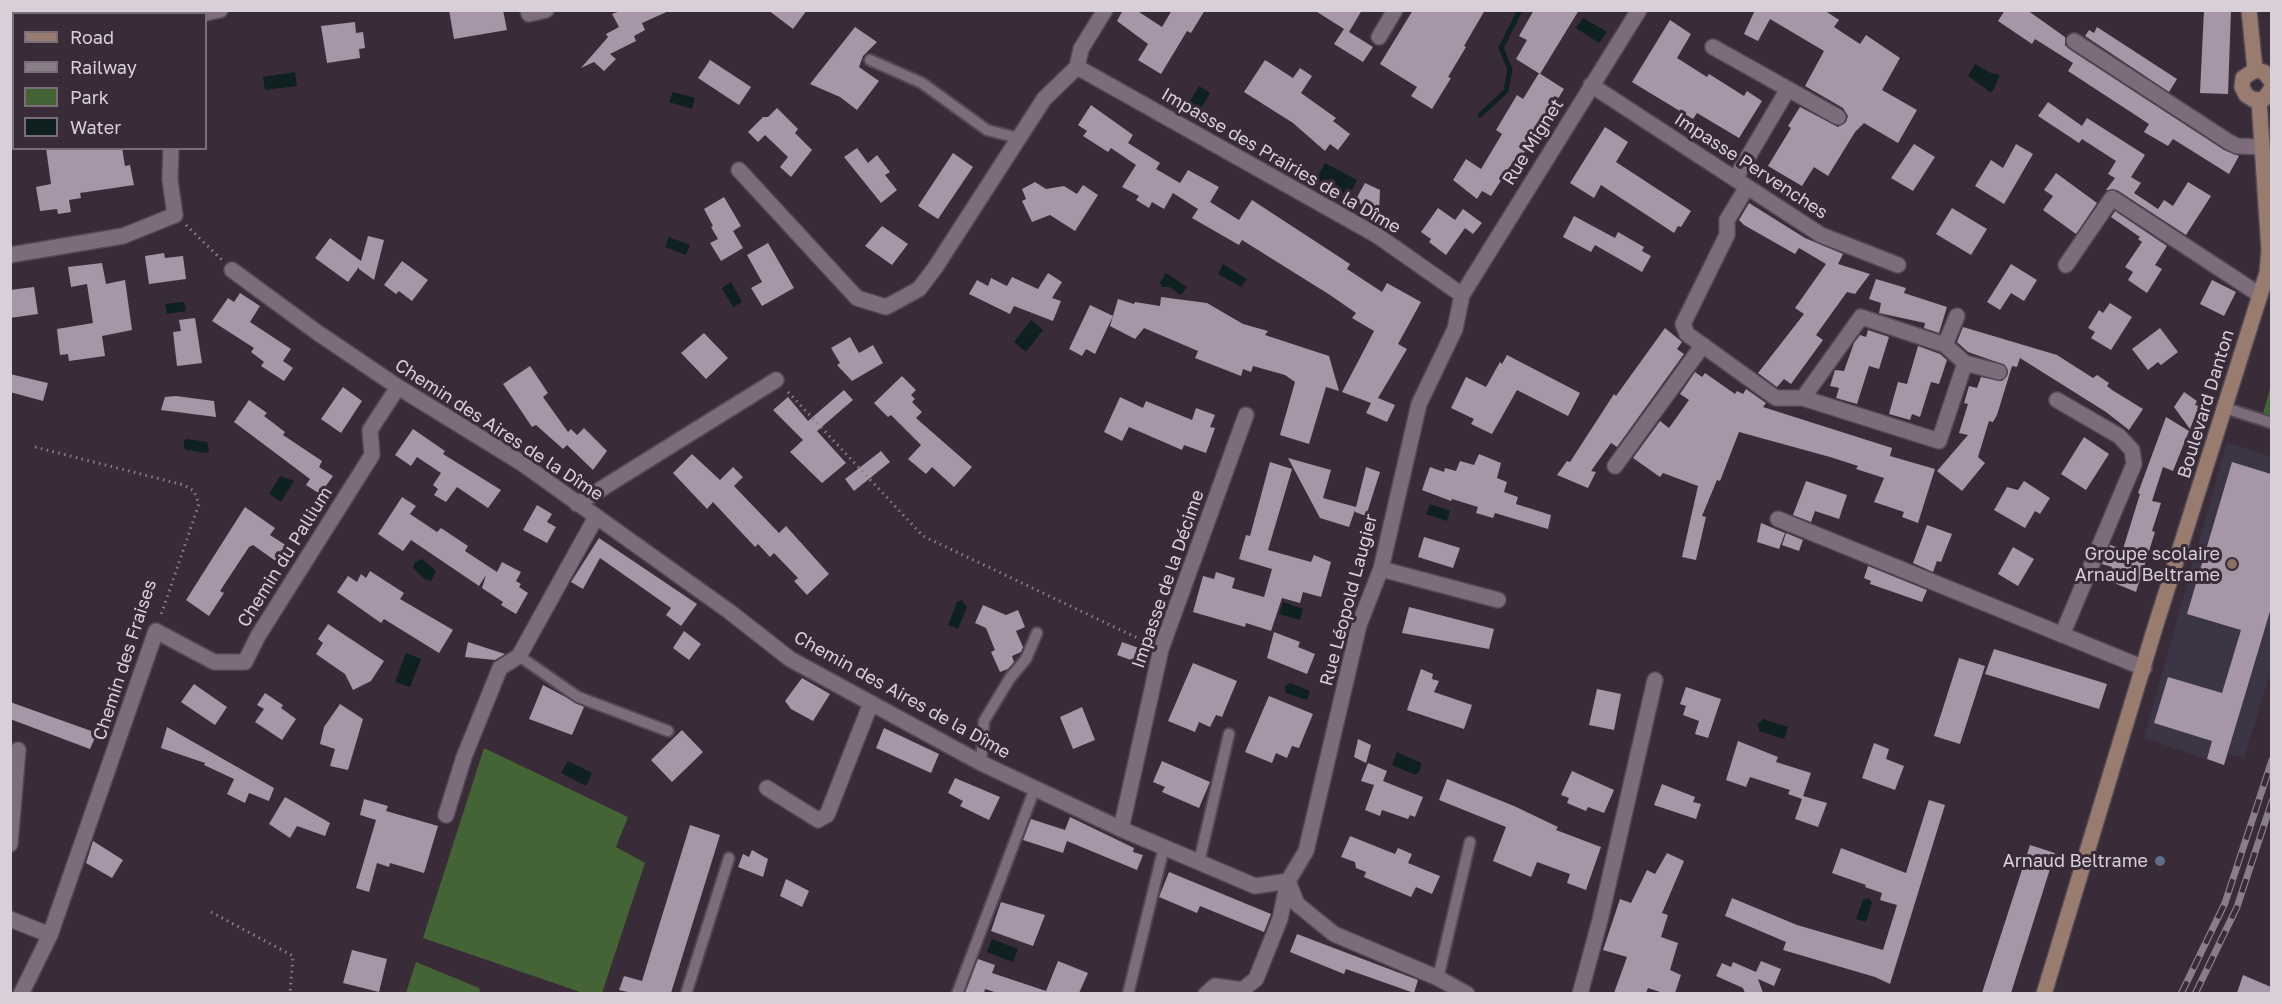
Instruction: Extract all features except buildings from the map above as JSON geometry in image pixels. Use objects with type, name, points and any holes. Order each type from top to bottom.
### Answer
[{"type":"main road","points":[[2249,10],[2255,70]]},
{"type":"main road","points":[[2271,82],[2264,72],[2255,70],[2246,74],[2242,87],[2250,98],[2259,100],[2267,96],[2271,88]]},
{"type":"main road","name":"Boulevard Danton","points":[[2044,993],[2267,273],[2269,250],[2259,100]]},
{"type":"street","points":[[528,10],[529,14],[546,10]]},
{"type":"street","points":[[739,170],[857,298],[886,307],[919,289],[1044,99],[1077,67],[1081,49],[1105,10]]},
{"type":"street","points":[[1379,37],[1395,10]]},
{"type":"street","name":"Rue Mignet","points":[[1462,295],[1638,10]]},
{"type":"street","points":[[2074,41],[2229,142],[2237,146],[2262,147]]},
{"type":"street","points":[[1713,47],[1838,117]]},
{"type":"street","name":"Impasse des Prairies de la Dîme","points":[[1077,67],[1378,236],[1462,295]]},
{"type":"street","name":"Impasse Pervenches","points":[[1591,85],[1821,235],[1898,265]]},
{"type":"street","points":[[1788,89],[1741,183],[1727,220],[1726,235],[1683,324],[1687,334],[1776,398],[1803,398],[1939,441],[1965,363]]},
{"type":"street","points":[[10,255],[123,236],[175,215],[170,180],[171,150]]},
{"type":"street","points":[[2066,265],[2112,198],[2260,295]]},
{"type":"street","name":"Chemin des Aires de la Dîme","points":[[232,270],[398,387],[520,462],[730,612],[790,659],[981,762],[1121,829],[1255,886],[1288,881]]},
{"type":"street","name":"Rue Léopold Laugier","points":[[1206,993],[1215,986],[1242,990],[1256,979],[1280,919],[1288,881],[1306,851],[1359,625],[1381,569],[1419,404],[1455,329],[1462,295]]},
{"type":"street","points":[[1946,345],[1957,316]]},
{"type":"street","points":[[1803,398],[1860,317],[1946,345],[1965,363],[1999,372]]},
{"type":"street","points":[[1615,466],[1702,345]]},
{"type":"street","points":[[577,504],[776,380]]},
{"type":"street","name":"Chemin du Pallium","points":[[156,631],[214,662],[245,662],[258,636],[372,455],[370,430],[398,387]]},
{"type":"street","points":[[2057,400],[2119,436],[2132,450],[2133,464],[2062,635]]},
{"type":"street","name":"Impasse de la Décime","points":[[1121,829],[1161,649],[1246,415]]},
{"type":"street","points":[[446,815],[464,757],[500,668],[519,656],[596,517]]},
{"type":"street","points":[[1778,519],[2144,668]]},
{"type":"street","points":[[1381,569],[1498,600]]},
{"type":"street","name":"Chemin des Fraises","points":[[21,993],[50,935],[156,631]]},
{"type":"street","points":[[1580,993],[1600,920],[1655,680]]},
{"type":"street","points":[[767,789],[818,820],[827,815],[870,703]]},
{"type":"street","points":[[10,844],[18,750]]},
{"type":"street","points":[[1288,881],[1297,904],[1334,934],[1438,978],[1467,993]]},
{"type":"street","points":[[10,919],[50,935]]},
{"type":"lane","points":[[870,60],[922,83],[987,130],[1018,138]]},
{"type":"lane","points":[[2225,408],[2271,423]]},
{"type":"lane","points":[[981,762],[984,721],[1010,678],[1026,659],[1037,633]]},
{"type":"lane","points":[[519,656],[578,697],[668,731]]},
{"type":"lane","points":[[1199,862],[1229,734]]},
{"type":"lane","points":[[957,993],[1035,788]]},
{"type":"lane","points":[[1438,978],[1470,842]]},
{"type":"lane","points":[[1128,993],[1164,847]]},
{"type":"lane","points":[[686,993],[729,858]]},
{"type":"path","points":[[175,215],[232,270]]},
{"type":"path","points":[[776,380],[923,536],[1161,649]]},
{"type":"path","name":"Chemin des Fraises","points":[[35,447],[184,485],[194,491],[199,504],[156,631]]},
{"type":"path","points":[[211,912],[293,956],[290,993]]},
{"type":"shaded area","name":"Groupe scolaire Arnaud Beltrame","points":[[2227,442],[2271,457],[2271,671],[2244,758],[2227,754],[2224,765],[2144,738]]},
{"type":"green space","points":[[2271,385],[2271,420],[2262,417]]},
{"type":"green space","points":[[484,748],[628,817],[616,847],[645,863],[602,993],[583,993],[423,938]]},
{"type":"green space","points":[[416,962],[479,988],[480,993],[406,993]]},
{"type":"water","points":[[1583,18],[1607,32],[1599,43],[1576,28]]},
{"type":"water","points":[[1975,64],[2000,75],[1993,91],[1990,92],[1968,76]]},
{"type":"water","points":[[295,72],[297,86],[265,90],[263,77]]},
{"type":"water","points":[[1199,86],[1210,93],[1197,116],[1185,109]]},
{"type":"water","points":[[673,92],[695,98],[692,109],[669,102]]},
{"type":"water","points":[[1325,163],[1357,180],[1349,196],[1316,180]]},
{"type":"water","points":[[669,237],[690,245],[686,255],[665,247]]},
{"type":"water","points":[[1223,264],[1247,279],[1241,287],[1218,274]]},
{"type":"water","points":[[1166,273],[1187,287],[1181,295],[1169,287],[1162,287],[1160,283]]},
{"type":"water","points":[[731,282],[742,302],[733,307],[722,288]]},
{"type":"water","points":[[184,302],[186,311],[167,314],[165,304]]},
{"type":"water","points":[[1031,320],[1043,330],[1026,352],[1014,342]]},
{"type":"water","points":[[184,440],[207,442],[209,451],[206,453],[187,450],[184,448]]},
{"type":"water","points":[[280,476],[294,481],[281,502],[269,494]]},
{"type":"water","points":[[1430,504],[1450,511],[1447,521],[1426,514]]},
{"type":"water","points":[[422,559],[436,571],[431,581],[424,579],[413,568],[415,562]]},
{"type":"water","points":[[962,600],[967,607],[958,629],[948,625],[957,602]]},
{"type":"water","points":[[1283,602],[1303,609],[1300,620],[1279,614]]},
{"type":"water","points":[[406,653],[421,659],[410,687],[395,682]]},
{"type":"water","points":[[1290,683],[1310,691],[1307,700],[1286,693],[1285,686]]},
{"type":"water","points":[[1763,719],[1788,727],[1784,739],[1759,731],[1758,724]]},
{"type":"water","points":[[1397,752],[1421,763],[1420,771],[1415,775],[1392,765]]},
{"type":"water","points":[[568,761],[592,773],[586,786],[561,773]]},
{"type":"water","points":[[1869,898],[1872,903],[1866,922],[1856,919],[1863,900]]},
{"type":"water","points":[[992,939],[1018,949],[1013,962],[987,952]]},
{"type":"waterway","points":[[1480,115],[1506,91],[1510,69],[1501,48],[1520,10]]},
{"type":"railway","points":[[2181,994],[2225,903],[2272,760]]},
{"type":"railway","points":[[2195,994],[2237,907],[2272,801]]},
{"type":"place","name":"Groupe scolaire Arnaud Beltrame","points":[[2232,564]]},
{"type":"place","name":"Arnaud Beltrame","points":[[2160,861]]}]
